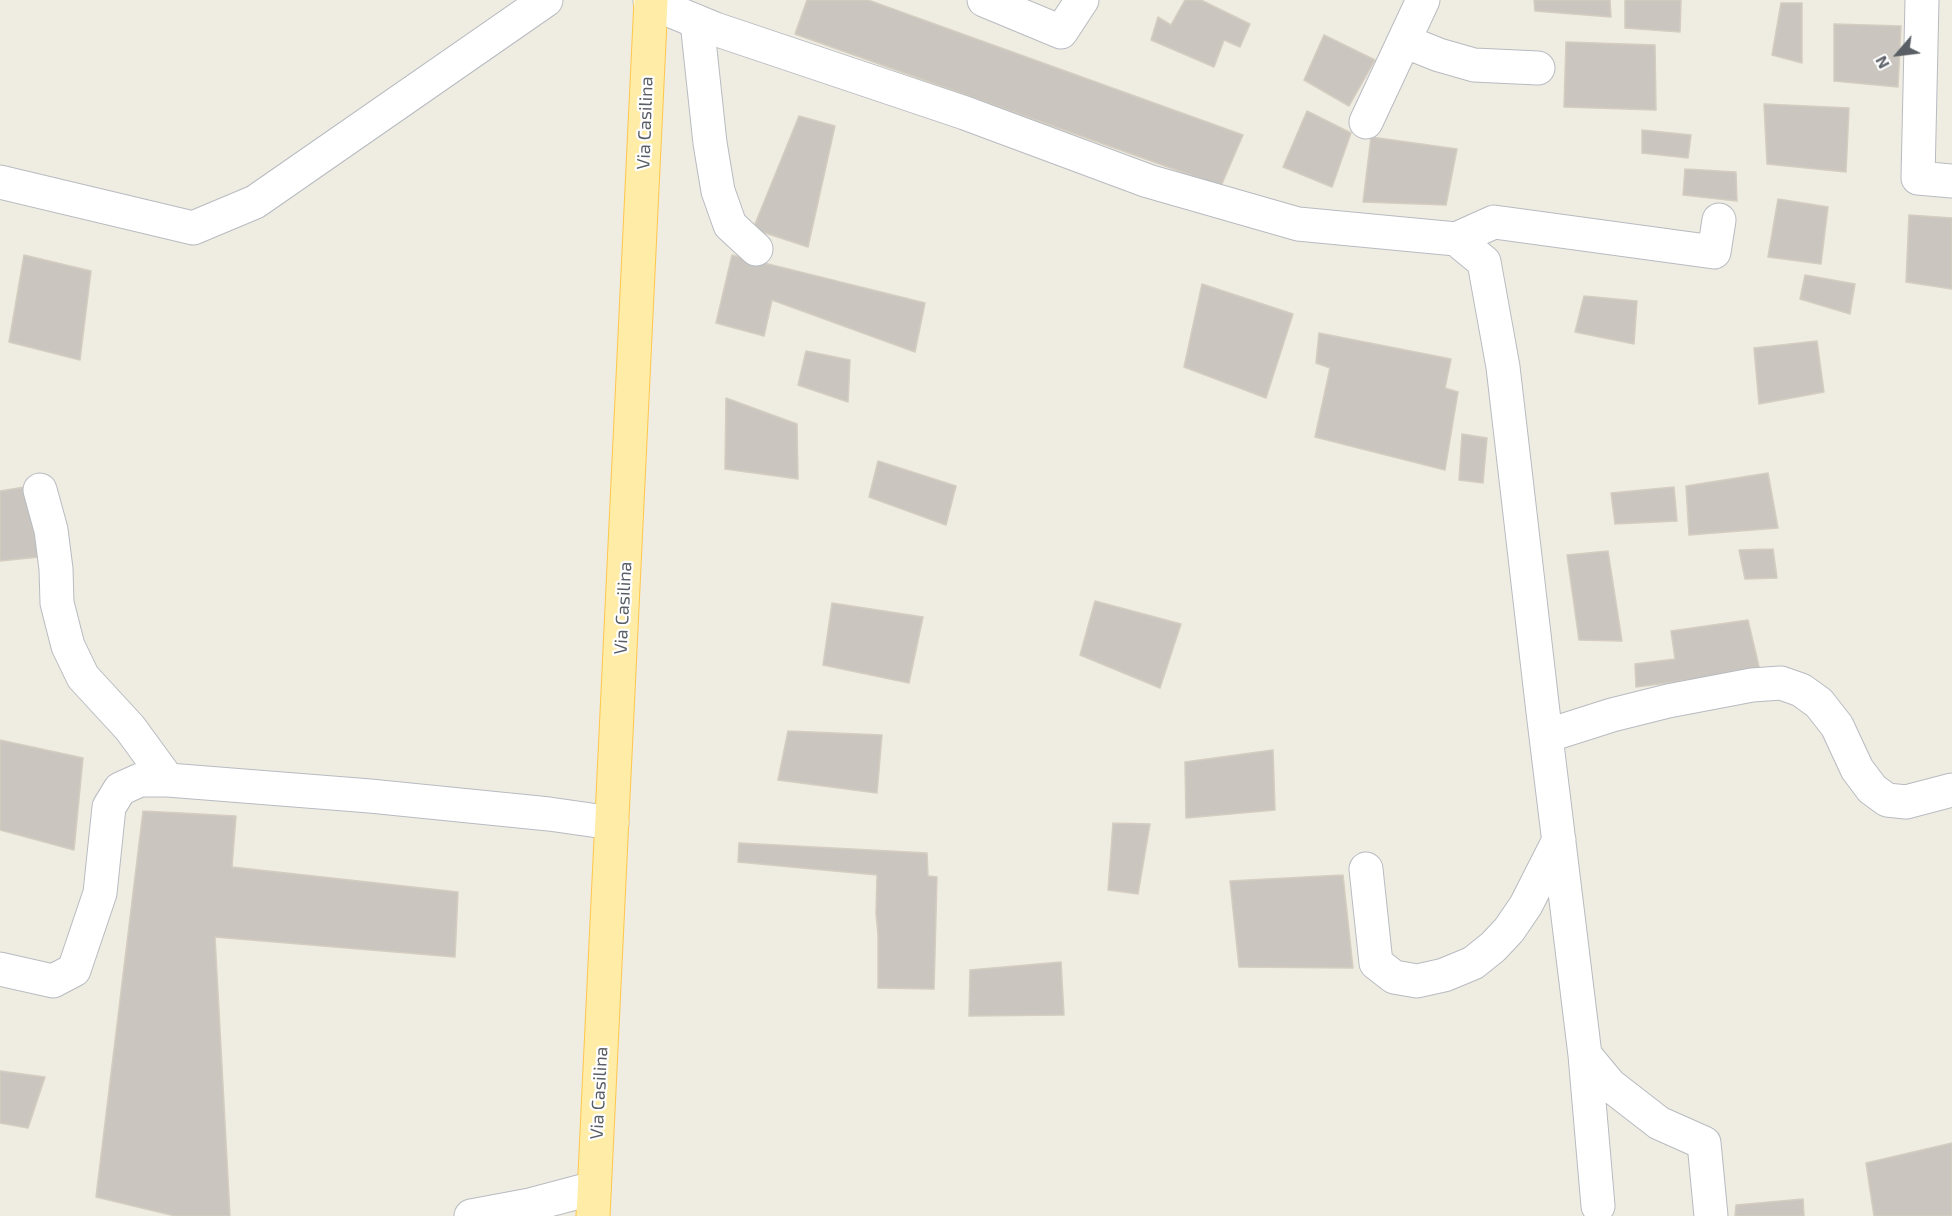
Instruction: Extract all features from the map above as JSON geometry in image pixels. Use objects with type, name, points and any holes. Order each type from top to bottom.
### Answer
[{"type":"main road","name":"Via Casilina","points":[[594,1202],[650,1]]},
{"type":"street","points":[[0,182],[193,228],[255,202],[546,0]]},
{"type":"street","points":[[984,0],[1061,32],[1082,0]]},
{"type":"street","points":[[1366,122],[1423,0]]},
{"type":"street","points":[[1922,0],[1918,178],[1952,181]]},
{"type":"street","points":[[650,1],[697,22],[965,113],[1148,181],[1298,224],[1456,239],[1494,222],[1714,252],[1719,220]]},
{"type":"street","points":[[697,22],[710,143],[718,190],[730,225],[756,249]]},
{"type":"street","points":[[1404,40],[1439,56],[1474,65],[1538,68]]},
{"type":"street","points":[[1456,239],[1484,262],[1503,367],[1585,1055],[1598,1206]]},
{"type":"street","points":[[40,490],[51,530],[57,603],[68,646],[83,677],[130,728],[168,780]]},
{"type":"street","points":[[1546,736],[1612,715],[1668,701],[1752,685],[1781,683],[1801,690],[1819,703],[1837,726],[1857,769],[1872,789],[1887,800],[1906,802],[1952,790]]},
{"type":"street","points":[[0,969],[53,981],[74,970],[100,893],[109,807],[120,789],[140,780],[168,780],[370,796],[549,814],[612,823]]},
{"type":"street","points":[[1366,868],[1376,963],[1394,977],[1417,981],[1444,975],[1473,963],[1493,947],[1509,930],[1526,905],[1559,840]]},
{"type":"street","points":[[1585,1055],[1610,1085],[1659,1123],[1704,1143],[1711,1216]]},
{"type":"street","points":[[471,1216],[530,1204],[594,1202]]},
{"type":"building","points":[[807,0],[868,0],[1243,135],[1221,186],[795,34]]},
{"type":"building","points":[[1185,0],[1201,0],[1250,24],[1240,47],[1224,40],[1214,67],[1151,40],[1158,17],[1171,25]]},
{"type":"building","points":[[1534,0],[1610,0],[1611,17],[1535,11]]},
{"type":"building","points":[[1625,0],[1681,0],[1680,32],[1625,28]]},
{"type":"building","points":[[1781,3],[1802,3],[1802,63],[1772,55]]},
{"type":"building","points":[[1834,24],[1901,26],[1898,87],[1834,81]]},
{"type":"building","points":[[1324,35],[1375,60],[1349,106],[1304,80]]},
{"type":"building","points":[[1566,42],[1655,45],[1656,110],[1564,107]]},
{"type":"building","points":[[1764,104],[1849,108],[1846,172],[1767,164]]},
{"type":"building","points":[[1307,111],[1351,133],[1332,187],[1283,167]]},
{"type":"building","points":[[799,116],[835,126],[808,247],[753,229]]},
{"type":"building","points":[[1642,130],[1691,135],[1688,158],[1642,153]]},
{"type":"building","points":[[1371,137],[1457,149],[1446,205],[1363,202]]},
{"type":"building","points":[[1685,169],[1736,172],[1737,201],[1683,195]]},
{"type":"building","points":[[1778,199],[1828,207],[1821,264],[1768,257]]},
{"type":"building","points":[[1909,215],[1952,218],[1952,289],[1906,282]]},
{"type":"building","points":[[24,255],[91,271],[80,360],[9,342]]},
{"type":"building","points":[[732,255],[925,303],[915,352],[772,300],[764,336],[716,323]]},
{"type":"building","points":[[1805,275],[1855,284],[1850,314],[1800,299]]},
{"type":"building","points":[[1202,284],[1293,314],[1266,398],[1184,367]]},
{"type":"building","points":[[1584,296],[1637,301],[1634,344],[1575,332]]},
{"type":"building","points":[[1319,333],[1451,359],[1445,388],[1458,392],[1445,470],[1315,437],[1330,368],[1316,363]]},
{"type":"building","points":[[1817,341],[1824,392],[1759,404],[1754,348]]},
{"type":"building","points":[[806,351],[850,360],[848,402],[798,385]]},
{"type":"building","points":[[726,398],[797,424],[798,479],[725,469]]},
{"type":"building","points":[[1462,434],[1487,438],[1483,483],[1459,480]]},
{"type":"building","points":[[878,461],[956,486],[946,525],[869,497]]},
{"type":"building","points":[[1768,473],[1778,528],[1689,535],[1686,486]]},
{"type":"building","points":[[25,487],[39,557],[0,561],[0,491]]},
{"type":"building","points":[[1674,487],[1677,521],[1615,524],[1611,493]]},
{"type":"building","points":[[1773,549],[1777,578],[1745,579],[1739,550]]},
{"type":"building","points":[[1608,551],[1622,641],[1579,640],[1567,555]]},
{"type":"building","points":[[1095,601],[1181,624],[1160,688],[1080,655]]},
{"type":"building","points":[[832,603],[923,617],[909,683],[823,665]]},
{"type":"building","points":[[1748,620],[1760,671],[1636,687],[1635,664],[1675,659],[1671,631]]},
{"type":"building","points":[[788,731],[882,735],[877,793],[778,780]]},
{"type":"building","points":[[0,740],[83,758],[74,850],[0,830]]},
{"type":"building","points":[[1273,750],[1275,810],[1186,818],[1185,762]]},
{"type":"building","points":[[143,811],[236,816],[232,867],[458,892],[455,957],[215,937],[230,1216],[175,1216],[96,1197]]},
{"type":"building","points":[[1113,823],[1150,824],[1138,894],[1108,890]]},
{"type":"building","points":[[739,843],[927,853],[928,876],[937,877],[934,989],[878,988],[877,875],[738,862]]},
{"type":"building","points":[[1343,875],[1353,968],[1239,967],[1230,881]]},
{"type":"building","points":[[1061,962],[1064,1015],[969,1016],[970,970]]},
{"type":"building","points":[[0,1071],[45,1077],[28,1128],[0,1123]]},
{"type":"building","points":[[1952,1143],[1952,1216],[1874,1216],[1866,1163]]},
{"type":"building","points":[[1803,1199],[1804,1216],[1735,1216],[1736,1205]]}]
